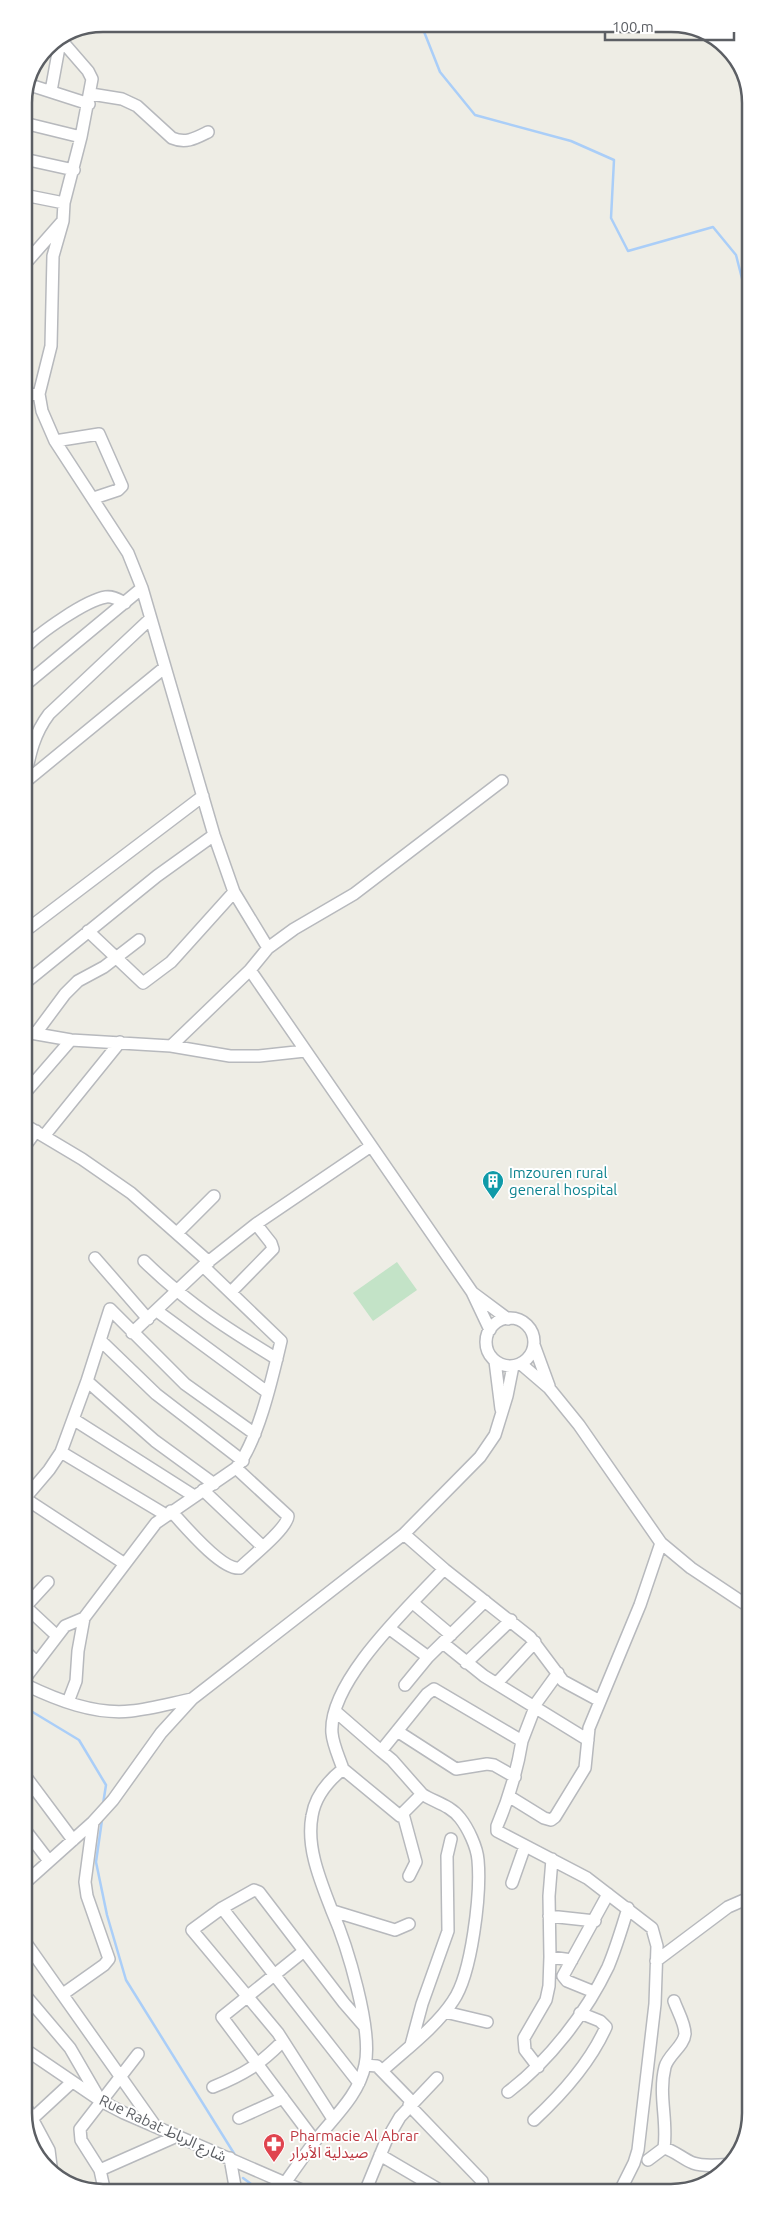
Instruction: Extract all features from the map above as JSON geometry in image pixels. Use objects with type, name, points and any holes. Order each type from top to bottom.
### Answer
[{"type":"street","points":[[64,44],[91,76],[90,99],[74,170],[64,203],[63,221],[53,256],[51,346],[39,394],[42,411],[55,440],[128,553],[142,588],[214,835],[234,892],[268,948]]},
{"type":"street","points":[[51,91],[60,48]]},
{"type":"street","points":[[35,86],[90,99],[122,99],[137,106],[172,138],[179,141],[194,139],[208,132]]},
{"type":"street","points":[[33,125],[81,137]]},
{"type":"street","points":[[33,161],[74,170]]},
{"type":"street","points":[[33,197],[64,203]]},
{"type":"street","points":[[33,254],[63,221]]},
{"type":"street","points":[[33,395],[39,394]]},
{"type":"street","points":[[55,440],[99,434],[122,486],[118,490],[94,498]]},
{"type":"street","points":[[33,678],[142,588]]},
{"type":"street","points":[[33,641],[66,615],[106,597],[125,602]]},
{"type":"street","points":[[33,742],[38,730],[50,714],[150,619]]},
{"type":"street","points":[[33,775],[164,668]]},
{"type":"street","points":[[171,1046],[250,970],[268,948],[294,928],[354,894],[502,781]]},
{"type":"street","points":[[33,925],[203,796]]},
{"type":"street","points":[[33,976],[157,876],[214,835]]},
{"type":"street","points":[[88,930],[143,982],[171,962],[234,892]]},
{"type":"street","points":[[33,1030],[78,982],[140,940]]},
{"type":"street","points":[[250,970],[472,1292],[490,1330]]},
{"type":"street","points":[[33,1032],[72,1040],[171,1046],[244,1056],[305,1051]]},
{"type":"street","points":[[33,1082],[72,1040]]},
{"type":"street","points":[[33,1139],[120,1042]]},
{"type":"street","points":[[33,1129],[131,1193],[178,1232],[231,1292],[281,1341],[255,1434],[239,1465],[156,1523],[84,1618],[78,1651],[76,1681],[68,1702]]},
{"type":"street","points":[[132,1333],[206,1264],[256,1224],[371,1146]]},
{"type":"street","points":[[178,1232],[214,1196]]},
{"type":"street","points":[[231,1292],[273,1249],[271,1242],[256,1224]]},
{"type":"street","points":[[95,1258],[148,1319]]},
{"type":"street","points":[[144,1261],[176,1292],[218,1323],[277,1359]]},
{"type":"street","points":[[472,1292],[508,1318],[520,1320],[531,1331],[534,1345],[550,1388]]},
{"type":"street","points":[[33,1489],[61,1452],[87,1381],[110,1309],[185,1384],[255,1434]]},
{"type":"street","points":[[158,1310],[267,1392]]},
{"type":"street","points":[[501,1416],[496,1362],[487,1347],[487,1337],[490,1330],[500,1321],[508,1318]]},
{"type":"street","points":[[61,1452],[169,1513],[211,1552],[232,1568],[240,1568],[281,1529],[288,1516],[239,1465],[156,1394],[100,1340]]},
{"type":"street","points":[[33,1876],[94,1821],[113,1800],[161,1733],[192,1699],[404,1534],[480,1458],[494,1435],[517,1365],[527,1359],[534,1345]]},
{"type":"street","points":[[496,1362],[517,1365],[550,1388],[579,1425],[661,1543],[691,1568],[742,1603]]},
{"type":"street","points":[[87,1381],[155,1441],[214,1484]]},
{"type":"street","points":[[73,1419],[199,1493],[262,1546]]},
{"type":"street","points":[[33,1503],[125,1564]]},
{"type":"street","points":[[404,1534],[444,1569],[511,1620],[535,1642],[558,1673],[570,1685],[600,1700]]},
{"type":"street","points":[[510,1797],[544,1818],[551,1820],[555,1817],[585,1768],[589,1728],[637,1613],[661,1543]]},
{"type":"street","points":[[422,1794],[403,1814],[397,1815],[342,1769],[332,1732],[335,1711],[345,1685],[357,1667],[444,1569]]},
{"type":"street","points":[[33,1599],[48,1582]]},
{"type":"street","points":[[405,1685],[428,1658],[485,1601]]},
{"type":"street","points":[[412,1603],[447,1639],[466,1663],[588,1740]]},
{"type":"street","points":[[33,1614],[56,1635]]},
{"type":"street","points":[[33,1666],[56,1635],[70,1622],[84,1618]]},
{"type":"street","points":[[466,1663],[511,1620]]},
{"type":"street","points":[[390,1628],[428,1658]]},
{"type":"street","points":[[497,1683],[535,1642]]},
{"type":"street","points":[[33,1659],[36,1662]]},
{"type":"street","points":[[558,1673],[534,1707],[522,1741],[510,1797],[497,1826],[497,1831],[587,1878],[652,1928],[657,1946],[653,2031],[638,2150],[624,2184]]},
{"type":"street","points":[[33,1688],[68,1702],[90,1708],[129,1711],[192,1699]]},
{"type":"street","points":[[381,1751],[427,1694],[434,1689],[522,1741]]},
{"type":"street","points":[[335,1711],[392,1760],[422,1794],[450,1808],[459,1816],[465,1825],[478,1857],[479,1881],[472,1941],[462,1982],[454,2000],[445,2012],[382,2070]]},
{"type":"street","points":[[397,1730],[456,1769],[487,1764],[494,1765],[515,1777]]},
{"type":"street","points":[[285,2183],[315,2141],[352,2097],[365,2065],[366,2028],[347,1952],[333,1911],[323,1891],[316,1864],[311,1818],[321,1792],[331,1778],[342,1769]]},
{"type":"street","points":[[33,1786],[73,1840]]},
{"type":"street","points":[[403,1814],[416,1862],[409,1876]]},
{"type":"street","points":[[62,1994],[104,1965],[109,1959],[87,1896],[85,1882],[94,1821]]},
{"type":"street","points":[[411,2044],[422,2004],[448,1931],[447,1856],[452,1839]]},
{"type":"street","points":[[33,1840],[49,1861]]},
{"type":"street","points":[[512,1883],[525,1846]]},
{"type":"street","points":[[538,2067],[525,2050],[524,2038],[546,2000],[549,1986],[549,1916],[552,1859]]},
{"type":"street","points":[[333,2119],[284,2041],[192,1930],[222,1908],[257,1890],[366,2028]]},
{"type":"street","points":[[594,1992],[564,1978],[564,1972],[595,1921],[608,1894]]},
{"type":"street","points":[[656,1961],[728,1907],[742,1901]]},
{"type":"street","points":[[222,1908],[359,2083]]},
{"type":"street","points":[[508,2092],[538,2067],[594,1992],[608,1966],[628,1908]]},
{"type":"street","points":[[333,1911],[395,1930],[409,1924]]},
{"type":"street","points":[[549,1916],[595,1921]]},
{"type":"street","points":[[304,1951],[222,2016],[315,2141]]},
{"type":"street","points":[[33,1952],[157,2128]]},
{"type":"street","points":[[550,1957],[572,1960]]},
{"type":"street","points":[[648,2160],[664,2148],[667,2131],[662,2094],[666,2065],[685,2036],[674,2001]]},
{"type":"street","points":[[33,2004],[70,2048],[101,2101]]},
{"type":"street","points":[[445,2012],[487,2022]]},
{"type":"street","points":[[534,2120],[572,2079],[606,2027],[600,2021],[580,2013]]},
{"type":"street","points":[[213,2087],[241,2075],[258,2065],[284,2041]]},
{"type":"street","points":[[103,2184],[100,2170],[80,2134],[82,2126],[138,2054]]},
{"type":"street","name":"Rue Rabat شارع الرباط","points":[[33,2055],[101,2101],[157,2128],[285,2183]]},
{"type":"street","points":[[365,2065],[377,2066],[382,2070],[482,2181],[483,2184]]},
{"type":"street","points":[[367,2184],[400,2117],[437,2078]]},
{"type":"street","points":[[33,2111],[72,2082]]},
{"type":"street","points":[[240,2118],[283,2098]]},
{"type":"street","points":[[33,2121],[49,2150],[50,2160]]},
{"type":"street","points":[[100,2170],[177,2136]]},
{"type":"street","points":[[664,2148],[681,2155],[692,2163],[719,2166]]},
{"type":"street","points":[[380,2155],[429,2184]]},
{"type":"street","points":[[230,2158],[235,2184]]},
{"type":"green space","points":[[397,1262],[417,1290],[373,1321],[353,1293]]},
{"type":"waterway","points":[[424,33],[440,72],[475,115],[571,141],[614,160],[611,218],[628,251],[713,227],[736,255],[742,279]]},
{"type":"waterway","points":[[33,1712],[79,1740],[106,1785],[103,1804]]},
{"type":"waterway","points":[[102,1820],[96,1862],[107,1915],[126,1980],[235,2155]]},
{"type":"waterway","points":[[243,2178],[251,2184]]},
{"type":"place","name":"Imzouren rural general hospital","points":[[493,1200]]},
{"type":"place","name":"Pharmacie Al Abrar صيدلية الأبرار","points":[[274,2163]]}]
